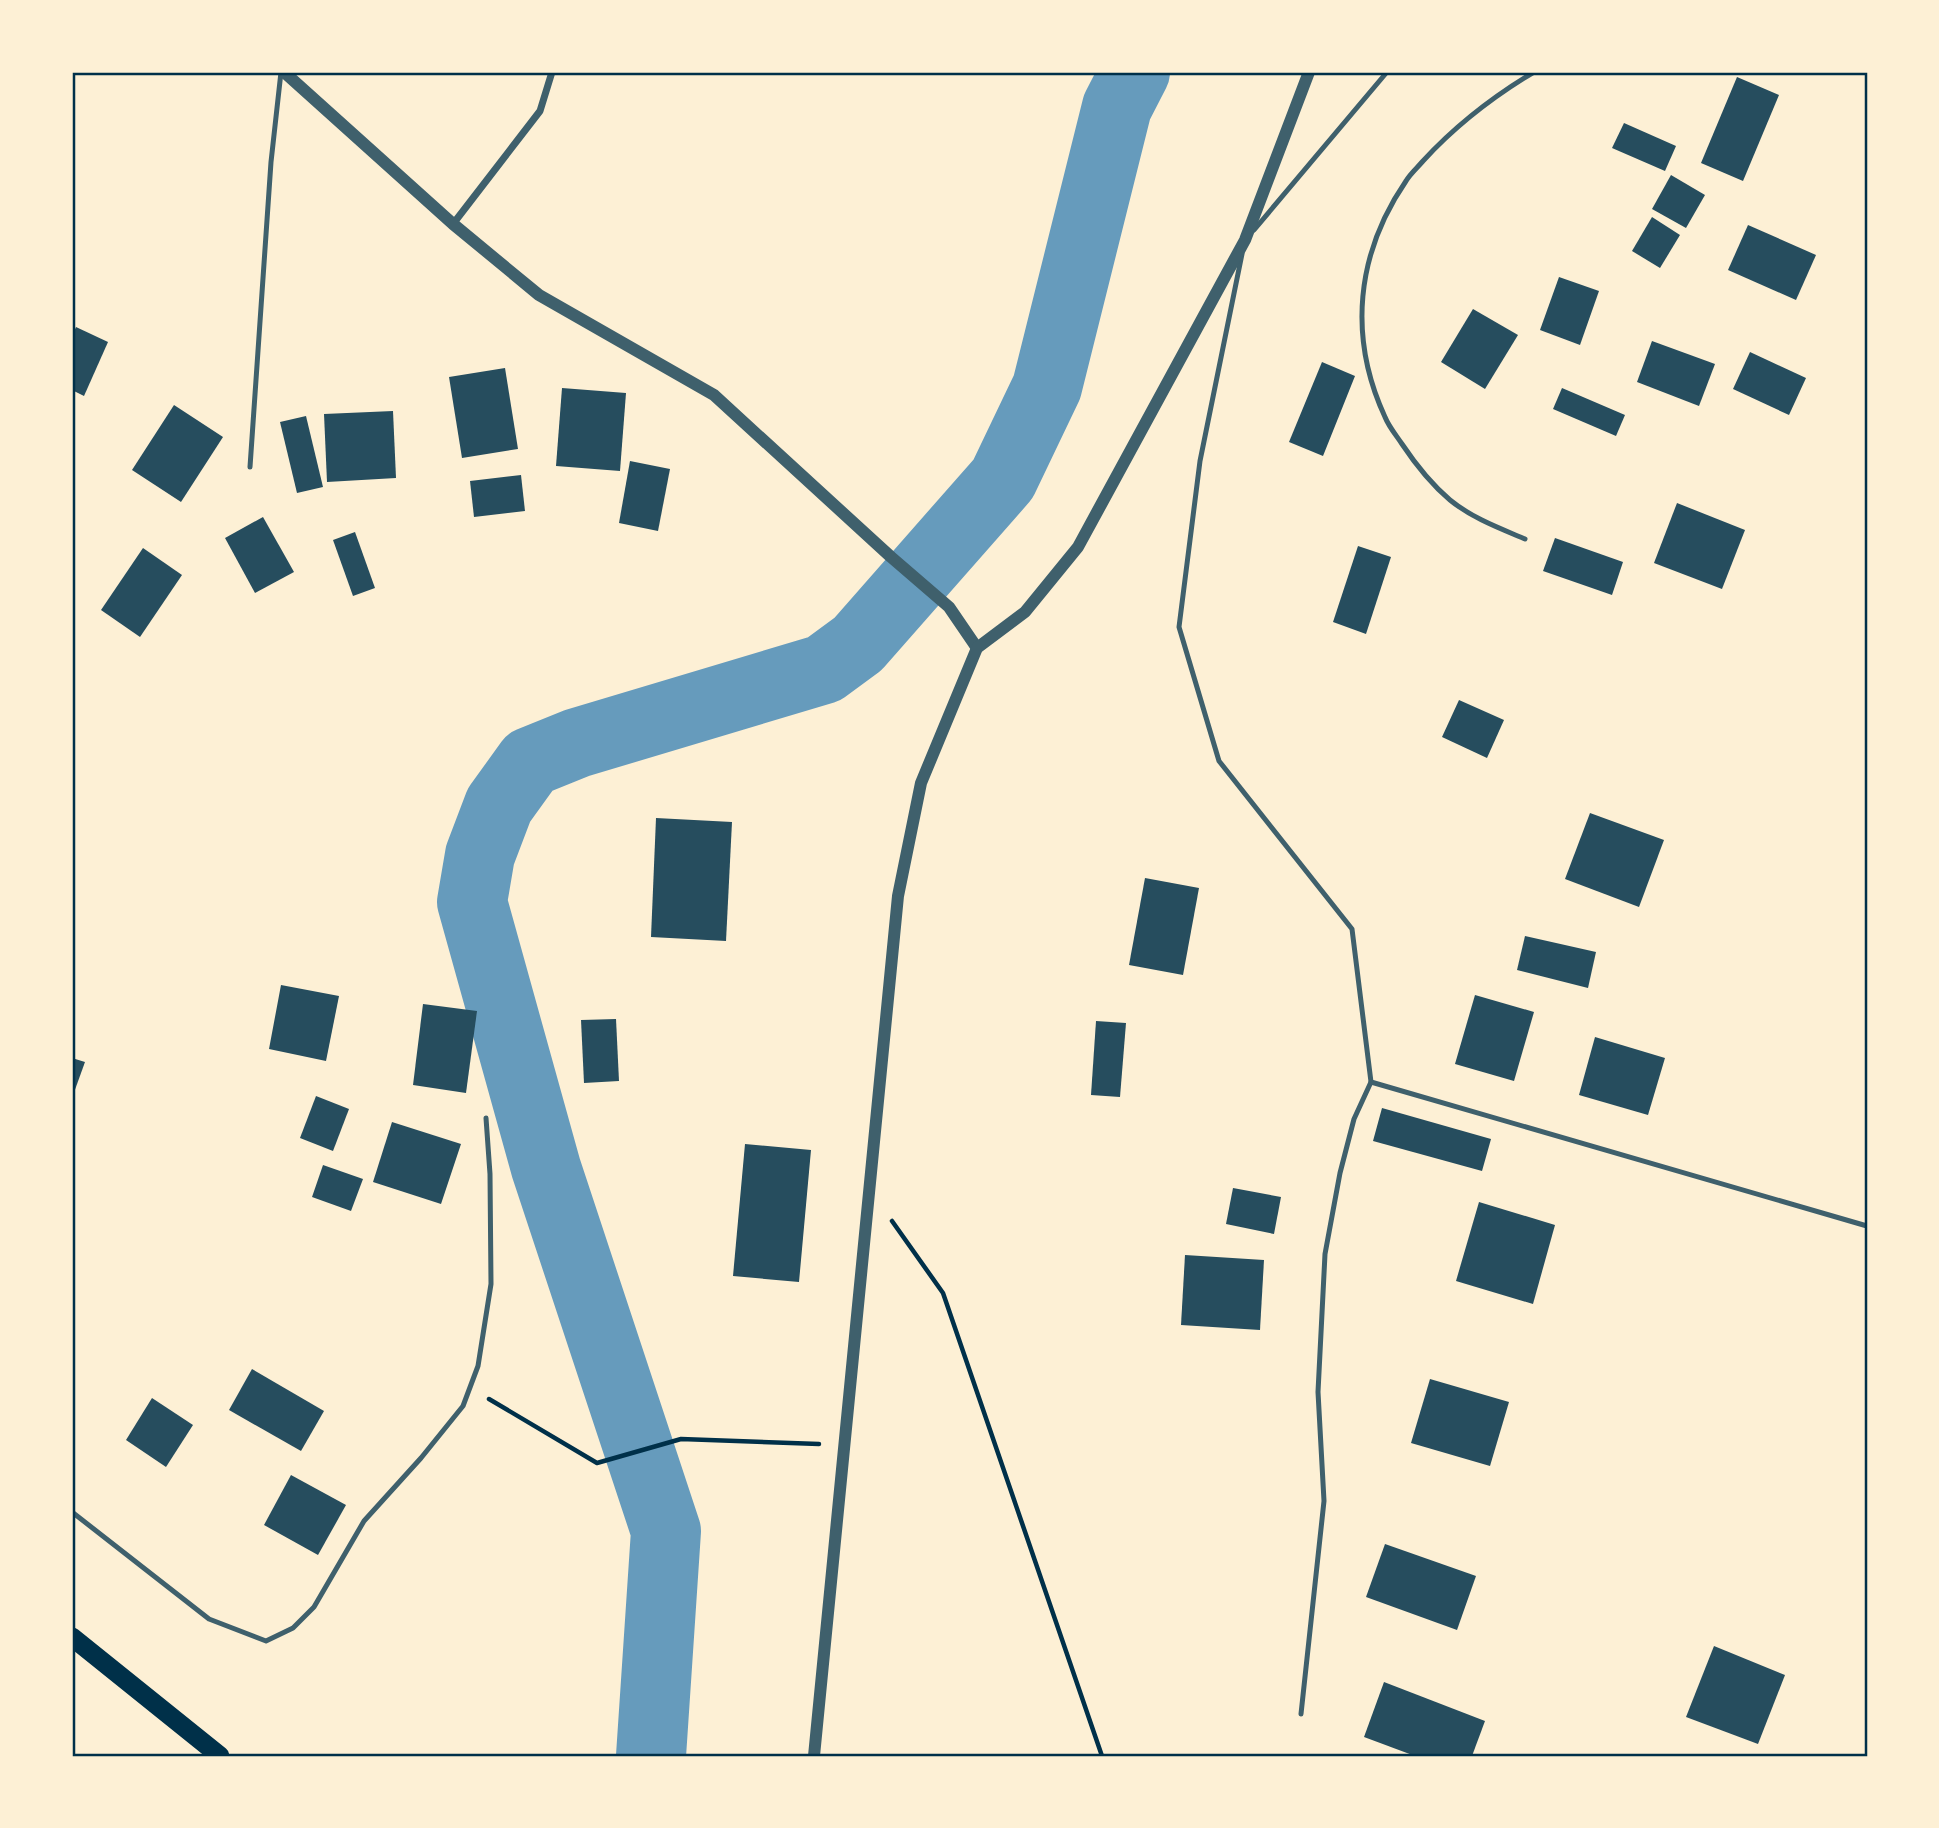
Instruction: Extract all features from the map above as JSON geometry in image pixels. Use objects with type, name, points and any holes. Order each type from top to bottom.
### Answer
[{"type":"highway","points":[[72,1637],[220,1756]]},
{"type":"street","points":[[282,72],[453,224],[539,295],[714,395],[949,607],[977,648]]},
{"type":"street","points":[[453,224],[540,111],[552,72]]},
{"type":"street","points":[[814,1756],[901,883],[921,783],[977,648],[1026,612],[1078,547],[1245,240],[1309,72]]},
{"type":"lane","points":[[250,467],[271,162],[282,72]]},
{"type":"lane","points":[[1300,1714],[1324,1502],[1318,1392],[1325,1254],[1351,1130],[1371,1082],[1352,929],[1219,761],[1179,628],[1200,461],[1245,240],[1387,72]]},
{"type":"lane","points":[[1525,539],[1488,524],[1451,500],[1421,472],[1406,451],[1385,419],[1367,369],[1362,332],[1362,297],[1368,260],[1380,224],[1407,179],[1442,141],[1493,100],[1534,72]]},
{"type":"lane","points":[[1371,1082],[1867,1226]]},
{"type":"lane","points":[[72,1511],[209,1619],[266,1641],[293,1628],[314,1607],[364,1521],[463,1406],[470,1388],[478,1366],[491,1284],[486,1118]]},
{"type":"path","points":[[869,1189],[943,1293],[1102,1756]]},
{"type":"path","points":[[470,1388],[597,1463],[681,1439],[844,1445]]},
{"type":"building","points":[[1737,77],[1779,95],[1743,181],[1701,163]]},
{"type":"building","points":[[1624,123],[1676,146],[1665,171],[1612,148]]},
{"type":"building","points":[[1671,175],[1705,195],[1686,228],[1652,209]]},
{"type":"building","points":[[1652,217],[1680,235],[1660,268],[1632,251]]},
{"type":"building","points":[[1748,225],[1816,255],[1796,300],[1728,270]]},
{"type":"building","points":[[1559,277],[1599,291],[1580,345],[1540,330]]},
{"type":"building","points":[[1473,309],[1518,335],[1485,389],[1441,362]]},
{"type":"building","points":[[76,327],[108,342],[84,396],[72,390],[72,336]]},
{"type":"building","points":[[1652,341],[1715,364],[1699,406],[1637,382]]},
{"type":"building","points":[[1750,352],[1806,378],[1789,415],[1733,389]]},
{"type":"building","points":[[1322,362],[1355,376],[1323,456],[1289,442]]},
{"type":"building","points":[[505,368],[518,449],[462,458],[449,377]]},
{"type":"building","points":[[562,388],[626,393],[620,471],[556,466]]},
{"type":"building","points":[[1562,388],[1625,415],[1616,436],[1553,409]]},
{"type":"building","points":[[174,405],[223,437],[181,502],[132,470]]},
{"type":"building","points":[[393,411],[396,478],[327,482],[324,414]]},
{"type":"building","points":[[306,416],[323,487],[297,493],[280,422]]},
{"type":"building","points":[[630,461],[670,469],[658,531],[619,523]]},
{"type":"building","points":[[521,475],[525,511],[474,517],[470,481]]},
{"type":"building","points":[[1677,503],[1745,530],[1722,589],[1654,563]]},
{"type":"building","points":[[263,517],[294,572],[255,593],[225,538]]},
{"type":"building","points":[[355,532],[375,588],[353,596],[333,540]]},
{"type":"building","points":[[1555,538],[1623,562],[1612,595],[1543,571]]},
{"type":"building","points":[[1358,546],[1391,557],[1366,634],[1333,622]]},
{"type":"building","points":[[143,548],[182,575],[140,637],[101,610]]},
{"type":"building","points":[[1459,700],[1504,720],[1487,758],[1442,737]]},
{"type":"building","points":[[1590,813],[1664,840],[1639,907],[1565,879]]},
{"type":"building","points":[[656,818],[732,822],[726,941],[651,937]]},
{"type":"building","points":[[1145,878],[1199,888],[1183,975],[1129,965]]},
{"type":"building","points":[[1525,936],[1596,952],[1588,988],[1517,970]]},
{"type":"building","points":[[281,985],[339,996],[326,1061],[269,1049]]},
{"type":"building","points":[[1475,995],[1534,1012],[1514,1081],[1455,1064]]},
{"type":"building","points":[[423,1004],[477,1011],[466,1093],[413,1085]]},
{"type":"building","points":[[616,1019],[619,1081],[584,1083],[581,1020]]},
{"type":"building","points":[[1096,1021],[1126,1023],[1120,1097],[1091,1095]]},
{"type":"building","points":[[1595,1037],[1665,1058],[1648,1115],[1579,1095]]},
{"type":"building","points":[[72,1058],[85,1062],[72,1098]]},
{"type":"building","points":[[316,1096],[349,1109],[333,1151],[300,1138]]},
{"type":"building","points":[[1382,1108],[1491,1139],[1482,1171],[1373,1141]]},
{"type":"building","points":[[392,1122],[461,1144],[441,1204],[373,1182]]},
{"type":"building","points":[[745,1144],[811,1150],[799,1282],[733,1276]]},
{"type":"building","points":[[323,1165],[363,1179],[351,1211],[312,1197]]},
{"type":"building","points":[[1233,1188],[1281,1197],[1274,1234],[1226,1224]]},
{"type":"building","points":[[1479,1202],[1555,1225],[1533,1304],[1456,1281]]},
{"type":"building","points":[[1185,1255],[1264,1260],[1260,1330],[1181,1325]]},
{"type":"building","points":[[252,1369],[324,1411],[301,1451],[229,1410]]},
{"type":"building","points":[[1430,1379],[1509,1402],[1490,1466],[1411,1443]]},
{"type":"building","points":[[152,1398],[193,1425],[166,1467],[126,1440]]},
{"type":"building","points":[[291,1475],[346,1505],[318,1555],[264,1525]]},
{"type":"building","points":[[1385,1544],[1476,1576],[1457,1630],[1366,1597]]},
{"type":"building","points":[[1714,1646],[1785,1675],[1758,1744],[1686,1717]]},
{"type":"building","points":[[1384,1682],[1485,1721],[1472,1756],[1415,1756],[1364,1737]]},
{"type":"waterway","points":[[651,1756],[666,1531],[546,1168],[472,902],[480,855],[499,805],[530,762],[577,743],[824,669],[858,644],[1003,479],[1047,387],[1117,107],[1135,72]]}]
